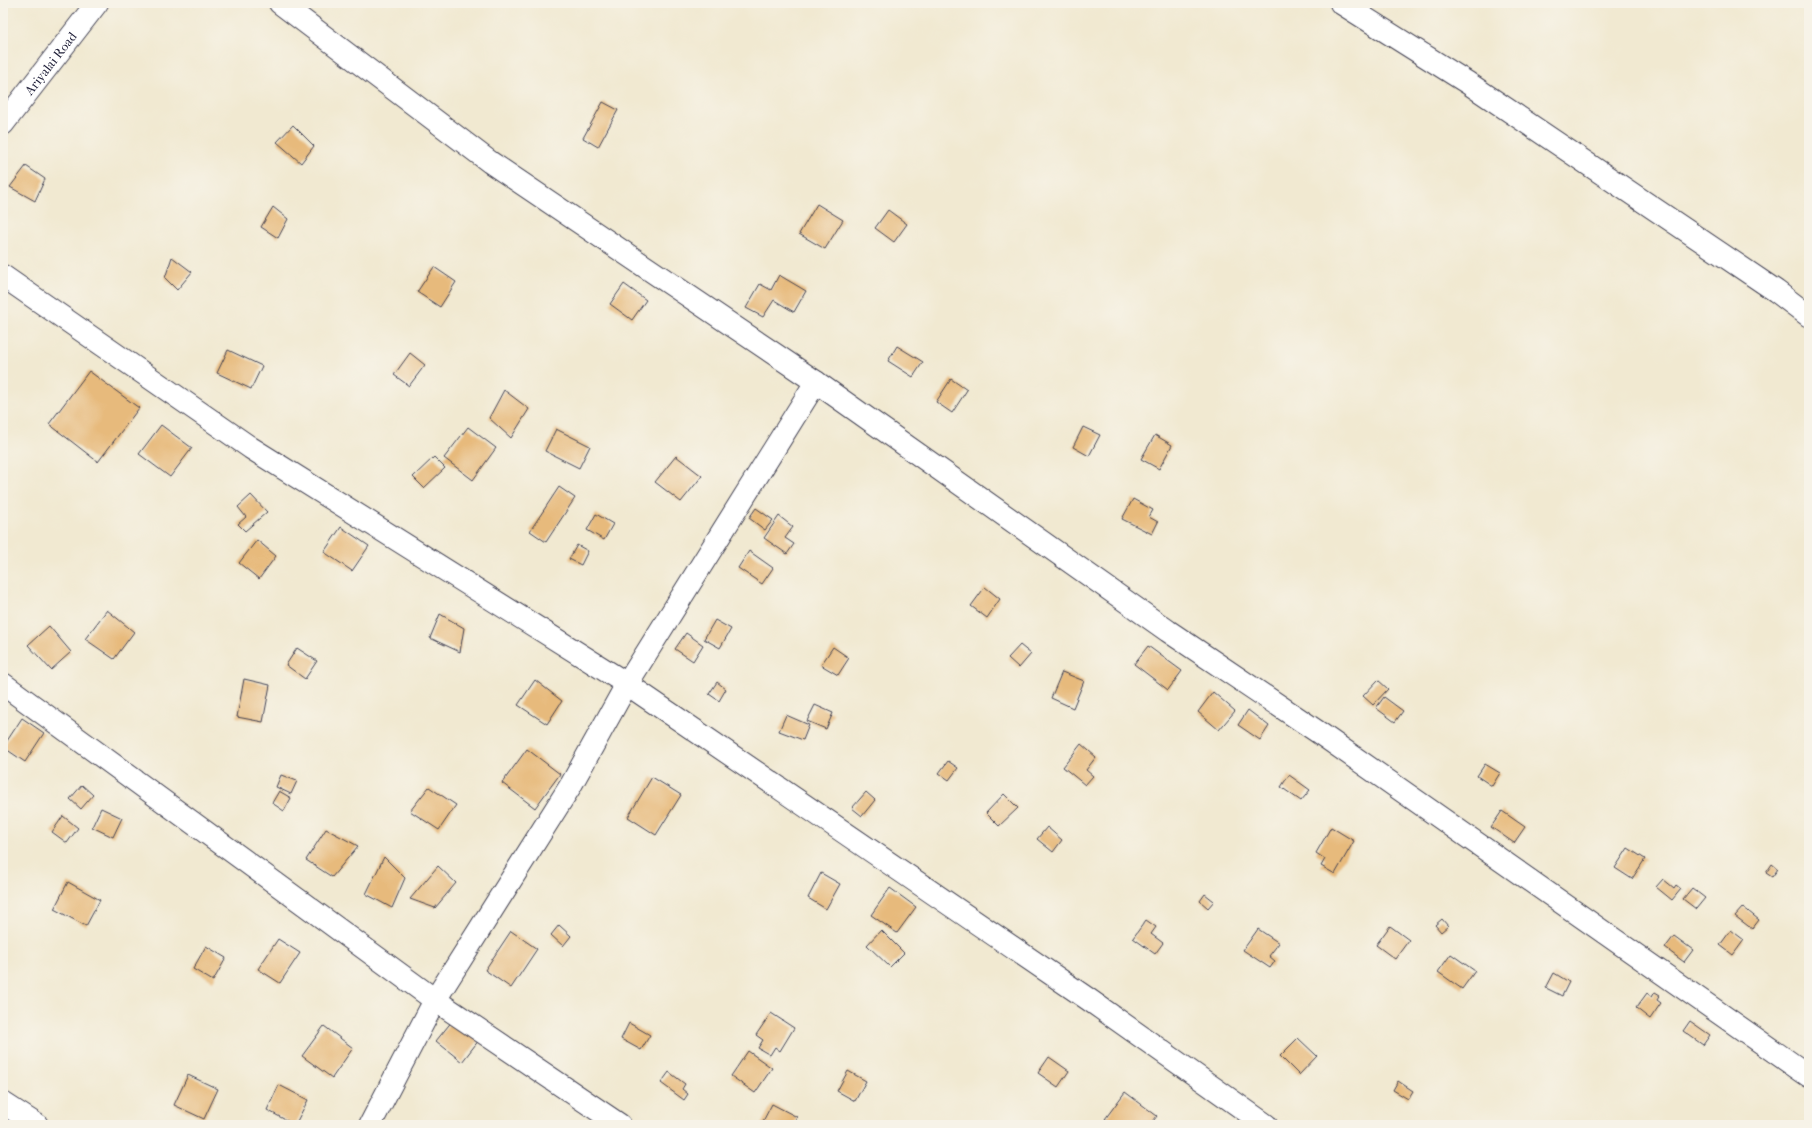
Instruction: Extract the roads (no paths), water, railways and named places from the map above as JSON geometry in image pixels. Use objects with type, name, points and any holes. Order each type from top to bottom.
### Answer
[{"type":"street","name":"Ariyalai Road","points":[[3,124],[97,3]]},
{"type":"street","points":[[280,3],[490,162],[816,382],[1168,631],[1318,732],[1809,1076]]},
{"type":"street","points":[[1341,3],[1468,83],[1776,291],[1809,316]]},
{"type":"street","points":[[3,276],[251,448],[627,684],[1088,999],[1266,1125]]},
{"type":"street","points":[[370,1125],[435,1000],[571,785],[627,684],[816,382]]},
{"type":"street","points":[[3,684],[435,1000],[620,1125]]},
{"type":"street","points":[[3,1103],[37,1125]]}]
